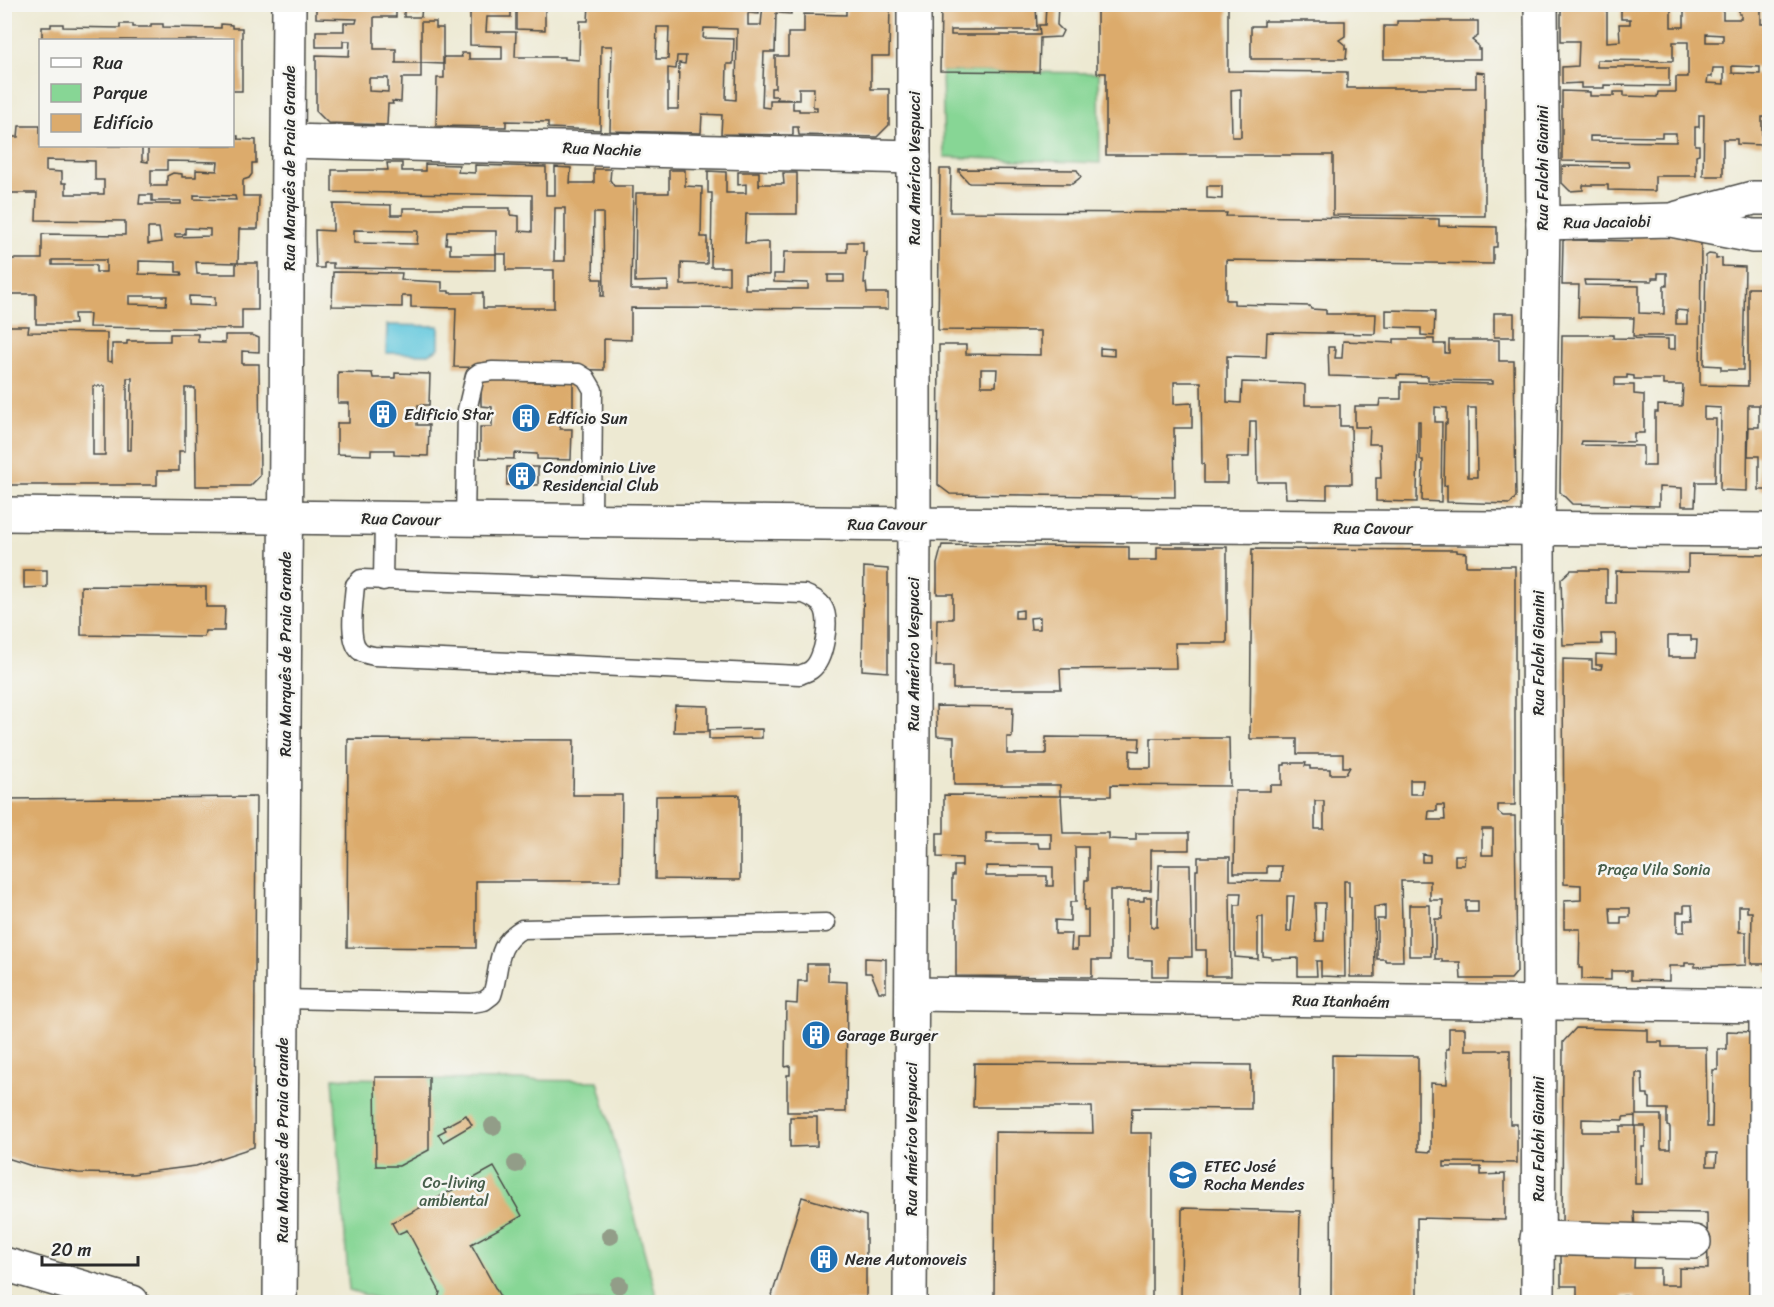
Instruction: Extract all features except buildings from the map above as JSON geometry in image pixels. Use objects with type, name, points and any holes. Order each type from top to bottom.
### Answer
[{"type":"main road","name":"Rua Marquês de Praia Grande","points":[[280,1302],[290,4]]},
{"type":"main road","name":"Rua Américo Vespucci","points":[[910,1302],[914,4]]},
{"type":"main road","name":"Rua Falchi Gianini","points":[[1538,1302],[1538,529],[1543,223],[1540,4]]},
{"type":"main road","name":"Rua Nachie","points":[[289,141],[914,158]]},
{"type":"main road","name":"Rua Jacaiobi","points":[[1671,220],[1754,198],[1770,198]]},
{"type":"main road","name":"Rua Jacaiobi","points":[[1543,223],[1671,220],[1753,236],[1770,236]]},
{"type":"main road","name":"Rua Cavour","points":[[4,514],[465,520],[1770,530]]},
{"type":"main road","name":"Rua Itanhaém","points":[[912,994],[1768,1006]]},
{"type":"main road","points":[[1766,1302],[1768,1006]]},
{"type":"main road","points":[[1538,1238],[1694,1242]]},
{"type":"main road","points":[[4,1264],[98,1298],[132,1302]]},
{"type":"lane","points":[[465,520],[467,410],[472,383],[479,373],[493,371],[578,373],[586,378],[593,390],[592,521]]},
{"type":"lane","points":[[383,581],[384,519]]},
{"type":"lane","points":[[361,579],[383,581],[804,594],[816,599],[824,608],[827,619],[824,648],[820,661],[812,670],[800,675],[374,656],[360,652],[354,644],[352,633],[355,585],[361,579]]},
{"type":"lane","points":[[283,999],[472,1003],[484,1001],[492,995],[502,948],[510,936],[522,929],[826,923]]},
{"type":"green space","points":[[942,71],[1099,73],[1100,163],[944,157]]},
{"type":"green space","name":"Co-living ambiental","points":[[333,1078],[598,1081],[658,1302],[388,1302],[349,1290]]},
{"type":"water","points":[[387,325],[439,326],[439,348],[429,354],[386,353]]},
{"type":"railway","points":[[4,1297],[25,1302]]},
{"type":"place","name":"Edificio Star","points":[[383,414]]},
{"type":"place","name":"Edfício Sun","points":[[526,418]]},
{"type":"place","name":"Condominio Live Residencial Club","points":[[522,476]]},
{"type":"place","name":"Garage Burger","points":[[816,1035]]},
{"type":"place","name":"ETEC José Rocha Mendes","points":[[1183,1175]]},
{"type":"place","name":"Nene Automoveis","points":[[824,1259]]},
{"type":"park label","name":"Praça Vila Sonia","points":[[1654,869]]}]
